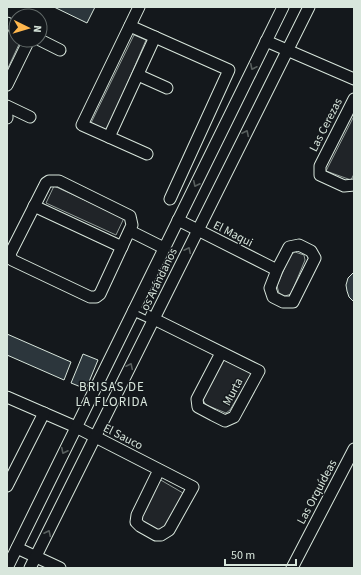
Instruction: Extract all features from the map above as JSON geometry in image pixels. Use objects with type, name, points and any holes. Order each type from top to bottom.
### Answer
[{"type":"street","points":[[139,7],[82,125],[147,154]]},
{"type":"street","name":"Los Arándanos","points":[[7,568],[283,7]]},
{"type":"street","name":"Los Arándanos","points":[[30,568],[308,7]]},
{"type":"street","points":[[130,26],[229,70],[170,199]]},
{"type":"street","points":[[109,137],[155,37]]},
{"type":"street","points":[[266,41],[354,80]]},
{"type":"street","points":[[48,44],[60,50]]},
{"type":"street","points":[[7,85],[25,48]]},
{"type":"street","points":[[138,75],[167,88]]},
{"type":"street","name":"Las Cerezas","points":[[354,99],[320,166],[320,175],[344,186],[354,184]]},
{"type":"street","points":[[7,106],[30,117]]},
{"type":"street","points":[[49,181],[59,181],[130,216],[132,225],[130,231],[100,294],[96,297],[90,297],[12,260],[10,254],[34,206],[46,183],[49,181]]},
{"type":"street","points":[[34,206],[122,246]]},
{"type":"street","name":"El Maqui","points":[[178,220],[277,270]]},
{"type":"street","points":[[130,231],[164,248]]},
{"type":"street","points":[[299,245],[311,250],[315,258],[293,302],[283,302],[273,297],[270,288],[277,270],[289,247],[299,245]]},
{"type":"street","name":"Murta","points":[[134,310],[259,371],[234,417],[225,421],[198,407],[197,398],[221,353]]},
{"type":"street","name":"El Sauco","points":[[7,397],[76,428],[95,438],[160,470],[193,487],[169,530],[161,535],[156,535],[136,522],[137,515],[160,470]]},
{"type":"street","points":[[7,486],[44,413]]},
{"type":"street","name":"Las Orquídeas","points":[[292,568],[354,449]]},
{"type":"street","points":[[17,548],[60,568]]},
{"type":"shaded area","points":[[7,31],[8,48],[17,48],[7,70]]},
{"type":"shaded area","points":[[134,35],[146,40],[107,131],[90,125]]},
{"type":"shaded area","points":[[354,116],[354,174],[351,180],[326,171]]},
{"type":"shaded area","points":[[54,186],[124,218],[116,235],[46,203]]},
{"type":"shaded area","points":[[295,252],[304,255],[305,260],[291,294],[285,296],[279,293],[277,286],[290,255]]},
{"type":"shaded area","points":[[223,358],[252,373],[230,410],[226,413],[206,405],[203,400]]},
{"type":"shaded area","points":[[159,479],[183,493],[167,527],[157,530],[141,520],[141,515]]},
{"type":"building","points":[[54,7],[95,7],[87,23]]},
{"type":"building","points":[[354,272],[354,302],[349,297],[346,285],[348,278]]},
{"type":"building","points":[[7,334],[71,362],[64,380],[7,355]]},
{"type":"building","points":[[83,354],[98,360],[86,389],[71,383]]},
{"type":"district","name":"BRISAS DE LA FLORIDA","points":[[112,394]]}]
